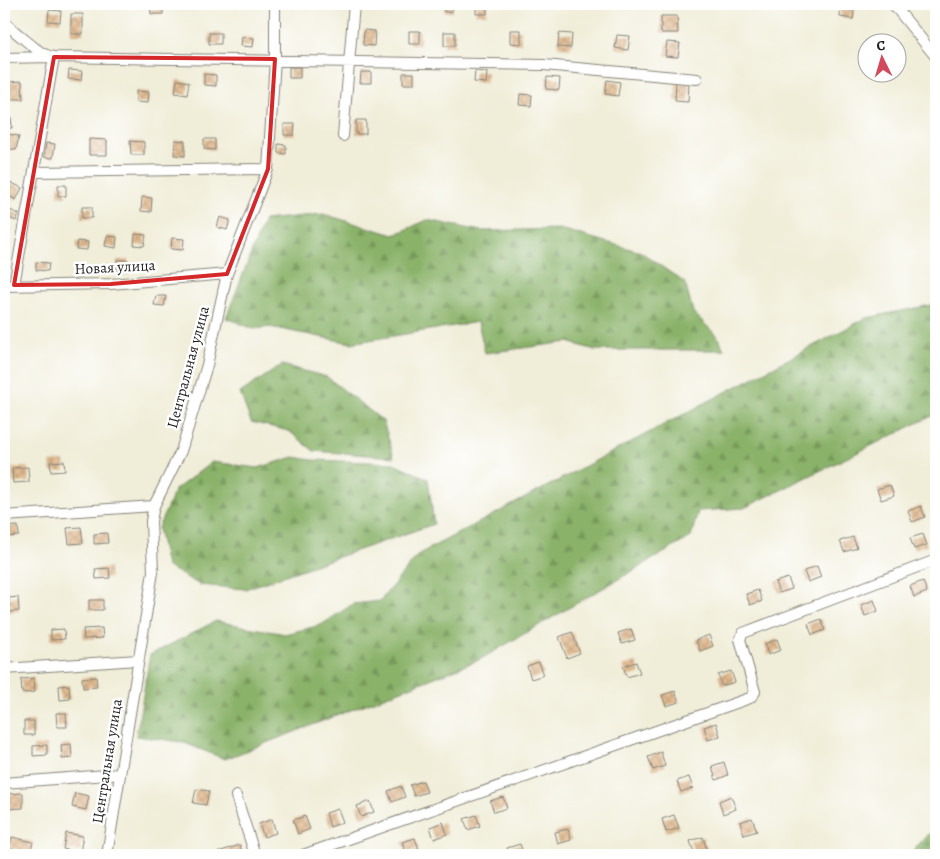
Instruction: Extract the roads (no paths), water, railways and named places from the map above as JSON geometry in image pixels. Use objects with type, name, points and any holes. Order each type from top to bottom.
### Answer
[{"type":"street","name":"Центральная улица","points":[[107,855],[153,572],[151,521],[154,506],[181,451],[207,366],[227,274],[268,168],[275,59],[275,4]]},
{"type":"street","points":[[343,136],[354,4]]},
{"type":"street","points":[[893,4],[936,57]]},
{"type":"street","points":[[5,24],[17,31],[42,53],[54,57]]},
{"type":"street","points":[[9,286],[36,172],[54,57]]},
{"type":"street","points":[[4,58],[275,59],[544,65],[697,79]]},
{"type":"street","points":[[36,172],[268,168]]},
{"type":"street","name":"Новая улица","points":[[9,286],[111,284],[227,274]]},
{"type":"street","points":[[4,516],[154,506]]},
{"type":"street","points":[[303,855],[750,698],[755,692],[740,639],[743,633],[936,560]]},
{"type":"street","points":[[4,668],[138,660]]},
{"type":"street","points":[[4,783],[119,774]]},
{"type":"street","points":[[236,796],[255,855]]}]
